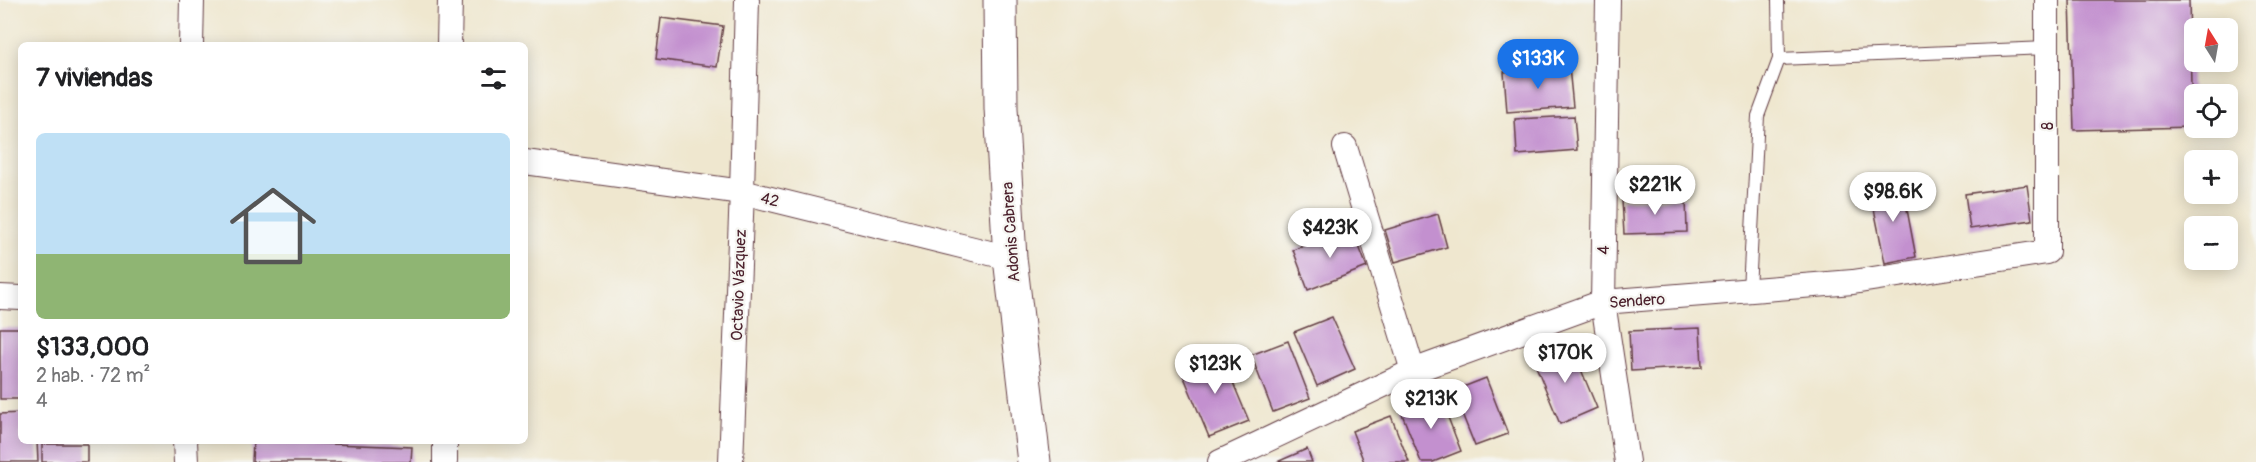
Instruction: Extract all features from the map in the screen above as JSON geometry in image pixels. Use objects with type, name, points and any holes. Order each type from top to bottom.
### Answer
[{"type":"street","points":[[191,42],[192,0]]},
{"type":"street","points":[[449,42],[450,0]]},
{"type":"street","name":"Octavio Vázquez","points":[[731,462],[747,0]]},
{"type":"street","name":"Adonis Cabrera","points":[[1000,0],[1001,108],[1010,258],[1035,462]]},
{"type":"street","name":"4","points":[[1608,0],[1603,302],[1627,462]]},
{"type":"street","name":"8","points":[[2047,0],[2047,252]]},
{"type":"street","points":[[1345,147],[1413,371]]},
{"type":"street","name":"42","points":[[528,162],[742,192],[1010,258]]},
{"type":"street","name":"Sendero","points":[[1220,462],[1413,371],[1603,302],[1853,282],[2047,252]]},
{"type":"street","points":[[0,297],[18,298]]},
{"type":"street","points":[[185,444],[186,462]]},
{"type":"street","points":[[445,444],[445,462]]},
{"type":"lane","points":[[1749,290],[1758,116],[1779,59],[1778,0]]},
{"type":"lane","points":[[1779,59],[2047,48]]},
{"type":"building","points":[[2070,0],[2189,0],[2189,18],[2184,18],[2184,72],[2191,72],[2191,84],[2184,84],[2184,127],[2074,130]]},
{"type":"building","points":[[661,18],[723,26],[717,67],[656,59]]},
{"type":"building","points":[[1569,67],[1573,107],[1507,112],[1504,72]]},
{"type":"building","points":[[1574,116],[1577,150],[1517,155],[1515,119]]},
{"type":"building","points":[[1902,183],[1916,257],[1885,263],[1870,189]]},
{"type":"building","points":[[2027,185],[2032,220],[1970,229],[1965,194]]},
{"type":"building","points":[[1686,198],[1687,232],[1624,234],[1622,200]]},
{"type":"building","points":[[1438,214],[1447,247],[1395,262],[1385,230]]},
{"type":"building","points":[[1352,228],[1367,267],[1308,290],[1293,250]]},
{"type":"building","points":[[1332,317],[1355,369],[1317,386],[1294,332]]},
{"type":"building","points":[[0,328],[18,328],[18,399],[0,399]]},
{"type":"building","points":[[1700,328],[1702,367],[1631,371],[1629,331]]},
{"type":"building","points":[[1288,341],[1310,398],[1273,412],[1251,355]]},
{"type":"building","points":[[1570,343],[1597,408],[1560,424],[1533,359]]},
{"type":"building","points":[[1221,354],[1249,421],[1209,437],[1181,370]]},
{"type":"building","points":[[1486,378],[1508,434],[1475,446],[1453,391]]},
{"type":"building","points":[[1439,394],[1461,451],[1433,462],[1421,462],[1400,409]]},
{"type":"building","points":[[18,413],[18,444],[37,444],[38,462],[0,462],[0,414]]},
{"type":"building","points":[[1391,416],[1409,462],[1364,462],[1352,431]]},
{"type":"building","points":[[42,444],[87,444],[87,462],[42,462]]},
{"type":"building","points":[[253,444],[412,447],[411,462],[252,462]]},
{"type":"building","points":[[1307,449],[1312,462],[1277,462]]}]
